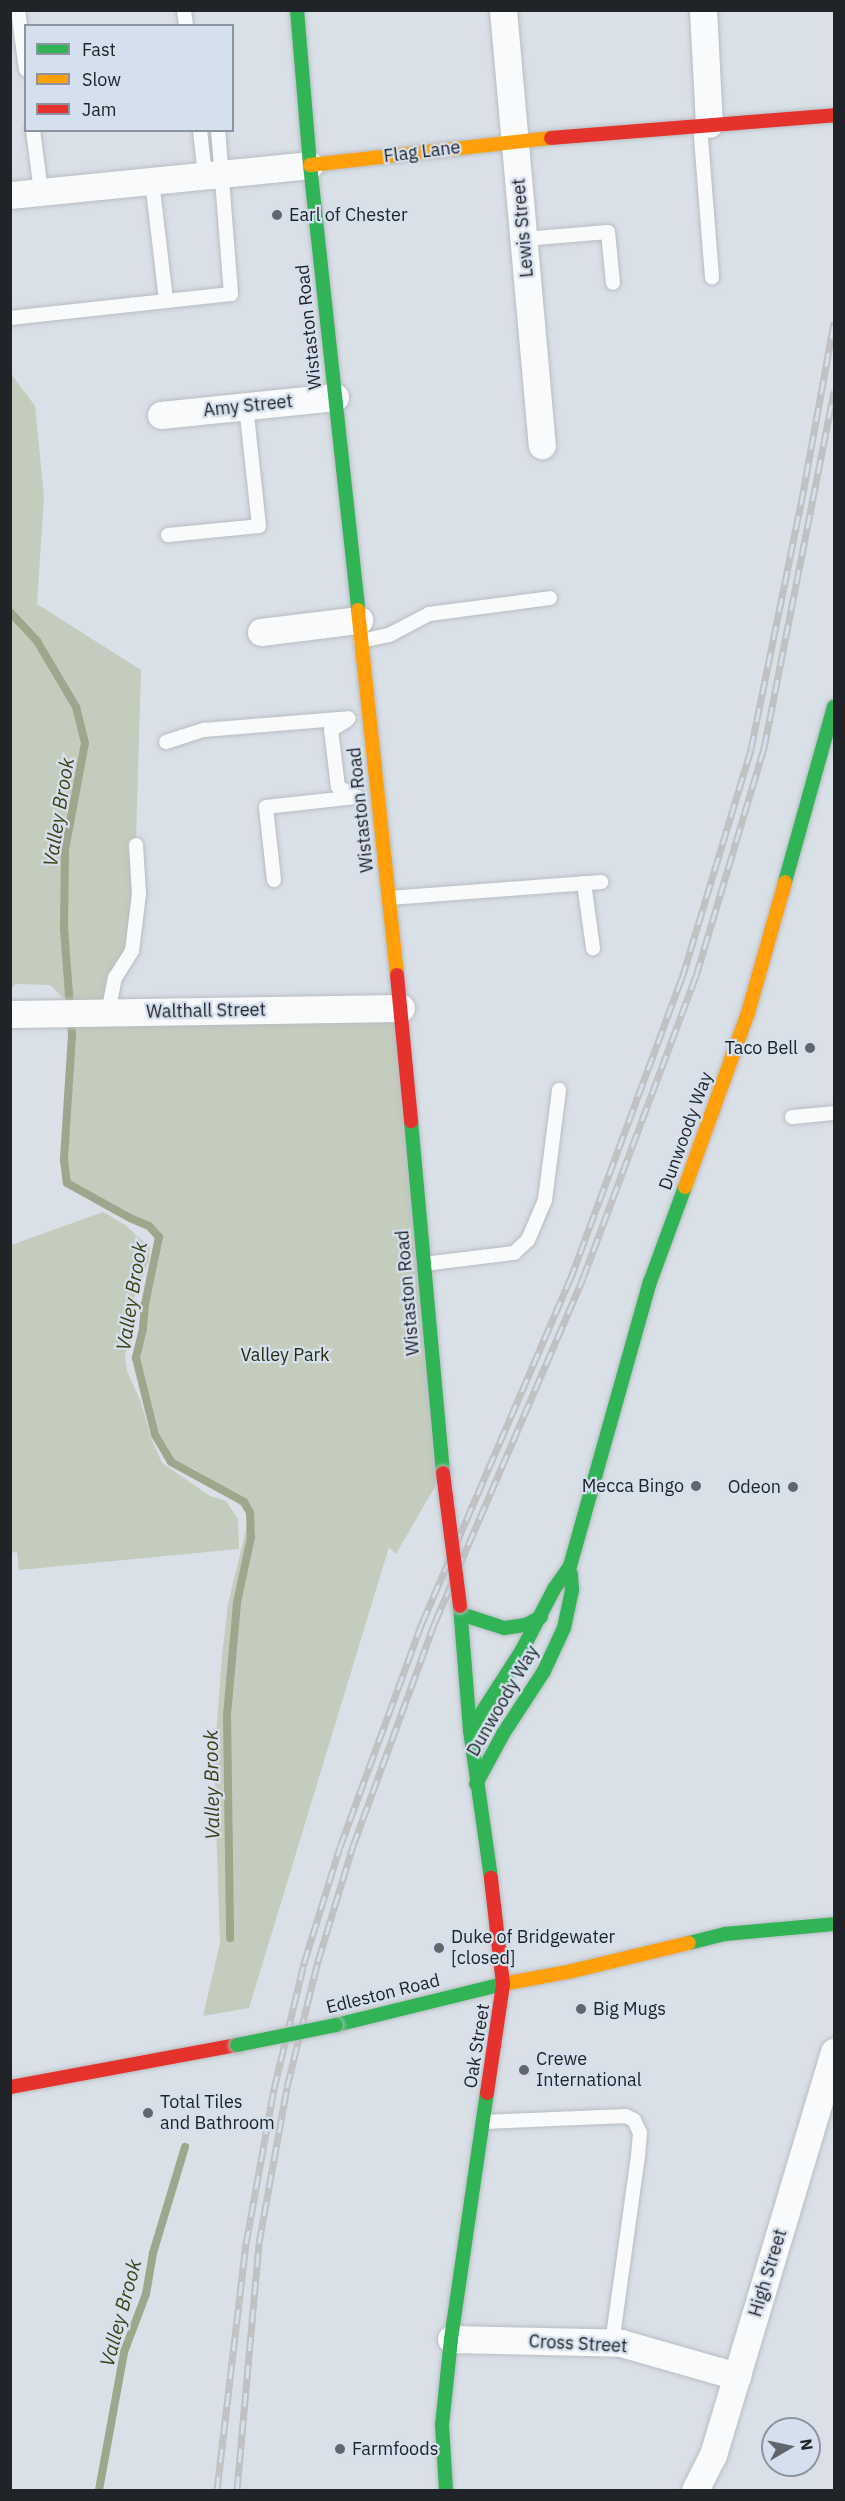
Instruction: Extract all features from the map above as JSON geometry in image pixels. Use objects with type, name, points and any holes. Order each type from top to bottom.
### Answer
[{"type":"street","name":"Wistaston Road","points":[[297,10],[310,165],[401,1008],[443,1473],[460,1610]]},
{"type":"street","name":"Lewis Street","points":[[503,10],[542,445]]},
{"type":"street","points":[[704,10],[705,125]]},
{"type":"street","name":"Flag Lane","points":[[10,195],[310,165],[515,141],[828,115]]},
{"type":"street","name":"Amy Street","points":[[161,415],[335,397]]},
{"type":"street","points":[[261,632],[360,630]]},
{"type":"street","name":"Dunwoody Way","points":[[470,1731],[541,1617],[554,1588],[570,1566],[650,1282],[748,1013],[834,707]]},
{"type":"street","name":"Walthall Street","points":[[10,1014],[401,1008]]},
{"type":"street","name":"Dunwoody Way","points":[[476,1784],[502,1734],[544,1671],[564,1628],[572,1590],[570,1566]]},
{"type":"street","points":[[460,1610],[482,1623],[504,1628],[526,1625],[541,1617]]},
{"type":"street","name":"Oak Street","points":[[446,2490],[442,2425],[450,2339],[503,1984],[500,1941],[476,1784],[460,1610]]},
{"type":"street","name":"Edleston Road","points":[[12,2081],[237,2045],[336,2025],[503,1984],[572,1971],[725,1934],[834,1924]]},
{"type":"street","name":"High Street","points":[[695,2490],[712,2455],[834,2052]]},
{"type":"street","name":"Cross Street","points":[[450,2339],[621,2343],[737,2376]]},
{"type":"lane","points":[[18,10],[24,54]]},
{"type":"lane","points":[[705,125],[712,278]]},
{"type":"lane","points":[[33,132],[41,192]]},
{"type":"lane","points":[[10,318],[231,294],[214,174],[201,132]]},
{"type":"lane","points":[[214,174],[218,132]]},
{"type":"lane","points":[[152,181],[166,301]]},
{"type":"lane","points":[[524,239],[608,231],[613,283]]},
{"type":"lane","points":[[168,536],[259,526],[246,406]]},
{"type":"lane","points":[[360,630],[389,635],[429,614],[550,598]]},
{"type":"lane","points":[[166,742],[204,730],[369,716]]},
{"type":"lane","points":[[350,718],[331,730],[338,787],[357,797]]},
{"type":"lane","points":[[274,880],[266,807],[378,795]]},
{"type":"lane","points":[[96,1013],[132,951],[139,894],[136,845]]},
{"type":"lane","points":[[389,898],[601,882]]},
{"type":"lane","points":[[584,883],[593,948]]},
{"type":"lane","points":[[424,1264],[514,1253],[528,1240],[545,1200],[559,1090]]},
{"type":"lane","points":[[792,1117],[834,1113]]},
{"type":"lane","points":[[483,2122],[626,2116],[634,2120],[640,2133],[638,2157],[624,2274],[612,2343]]},
{"type":"green space","name":"Valley Park","points":[[11,374],[35,406],[44,497],[37,604],[141,670],[133,941],[109,1013],[401,1008],[443,1473],[396,1554],[389,1547],[249,2008],[203,2016],[220,1943],[214,1760],[222,1656],[228,1604],[250,1513],[194,1469],[171,1462],[155,1435],[136,1358],[158,1236],[148,1226],[67,1183],[67,1090],[72,1035],[84,1013],[70,1005],[50,985],[15,984],[11,989]]},
{"type":"green space","points":[[103,1212],[125,1225],[150,1247],[149,1261],[132,1303],[136,1327],[125,1354],[127,1371],[141,1402],[151,1438],[162,1463],[210,1496],[226,1501],[238,1519],[239,1549],[19,1570],[17,1552],[10,1553],[11,1245]]},
{"type":"waterway","name":"Valley Brook","points":[[10,612],[37,641],[76,707],[85,743],[65,850],[64,928],[72,1035],[64,1160],[67,1183],[149,1226],[159,1237],[136,1358],[155,1435],[171,1462],[244,1502],[250,1513],[251,1537],[237,1603],[227,1714],[230,1938]]},
{"type":"waterway","name":"Valley Brook","points":[[99,2490],[124,2352],[146,2294],[153,2253],[185,2147]]},
{"type":"railway","points":[[217,2490],[246,2244],[274,2089],[304,1963],[340,1847],[422,1623],[570,1280],[682,978],[751,749],[801,504],[834,322]]},
{"type":"railway","points":[[237,2490],[259,2243],[287,2087],[318,1961],[353,1846],[435,1622],[583,1278],[696,976],[764,748],[834,391]]},
{"type":"traffic: fast","points":[[297,10],[310,165],[358,610]]},
{"type":"traffic: fast","points":[[785,882],[834,707]]},
{"type":"traffic: fast","points":[[411,1121],[443,1473]]},
{"type":"traffic: fast","points":[[491,1878],[470,1731],[522,1650],[554,1589],[570,1566],[650,1282],[685,1187]]},
{"type":"traffic: fast","points":[[476,1784],[503,1734],[544,1671],[564,1628],[572,1590],[571,1574]]},
{"type":"traffic: fast","points":[[460,1606],[470,1731]]},
{"type":"traffic: fast","points":[[461,1614],[504,1628],[526,1625],[541,1617]]},
{"type":"traffic: fast","points":[[689,1943],[725,1934],[834,1924]]},
{"type":"traffic: fast","points":[[336,2025],[503,1984]]},
{"type":"traffic: fast","points":[[237,2045],[336,2025]]},
{"type":"traffic: fast","points":[[446,2490],[442,2425],[451,2339],[487,2093]]},
{"type":"traffic: slow","points":[[310,165],[551,138]]},
{"type":"traffic: slow","points":[[358,610],[397,975]]},
{"type":"traffic: slow","points":[[685,1187],[748,1013],[785,882]]},
{"type":"traffic: slow","points":[[503,1984],[572,1971],[689,1943]]},
{"type":"traffic: jam","points":[[551,138],[834,115]]},
{"type":"traffic: jam","points":[[397,975],[411,1121]]},
{"type":"traffic: jam","points":[[443,1473],[460,1606]]},
{"type":"traffic: jam","points":[[487,2093],[503,1984],[491,1878]]},
{"type":"traffic: jam","points":[[10,2087],[237,2045]]},
{"type":"place","name":"Earl of Chester","points":[[277,215]]},
{"type":"place","name":"Taco Bell","points":[[810,1048]]},
{"type":"place","name":"Mecca Bingo","points":[[696,1486]]},
{"type":"place","name":"Odeon","points":[[793,1487]]},
{"type":"place","name":"Duke of Bridgewater [closed]","points":[[439,1948]]},
{"type":"place","name":"Big Mugs","points":[[581,2009]]},
{"type":"place","name":"Crewe International","points":[[524,2070]]},
{"type":"place","name":"Total Tiles and Bathroom","points":[[148,2113]]},
{"type":"place","name":"Farmfoods","points":[[340,2449]]}]
